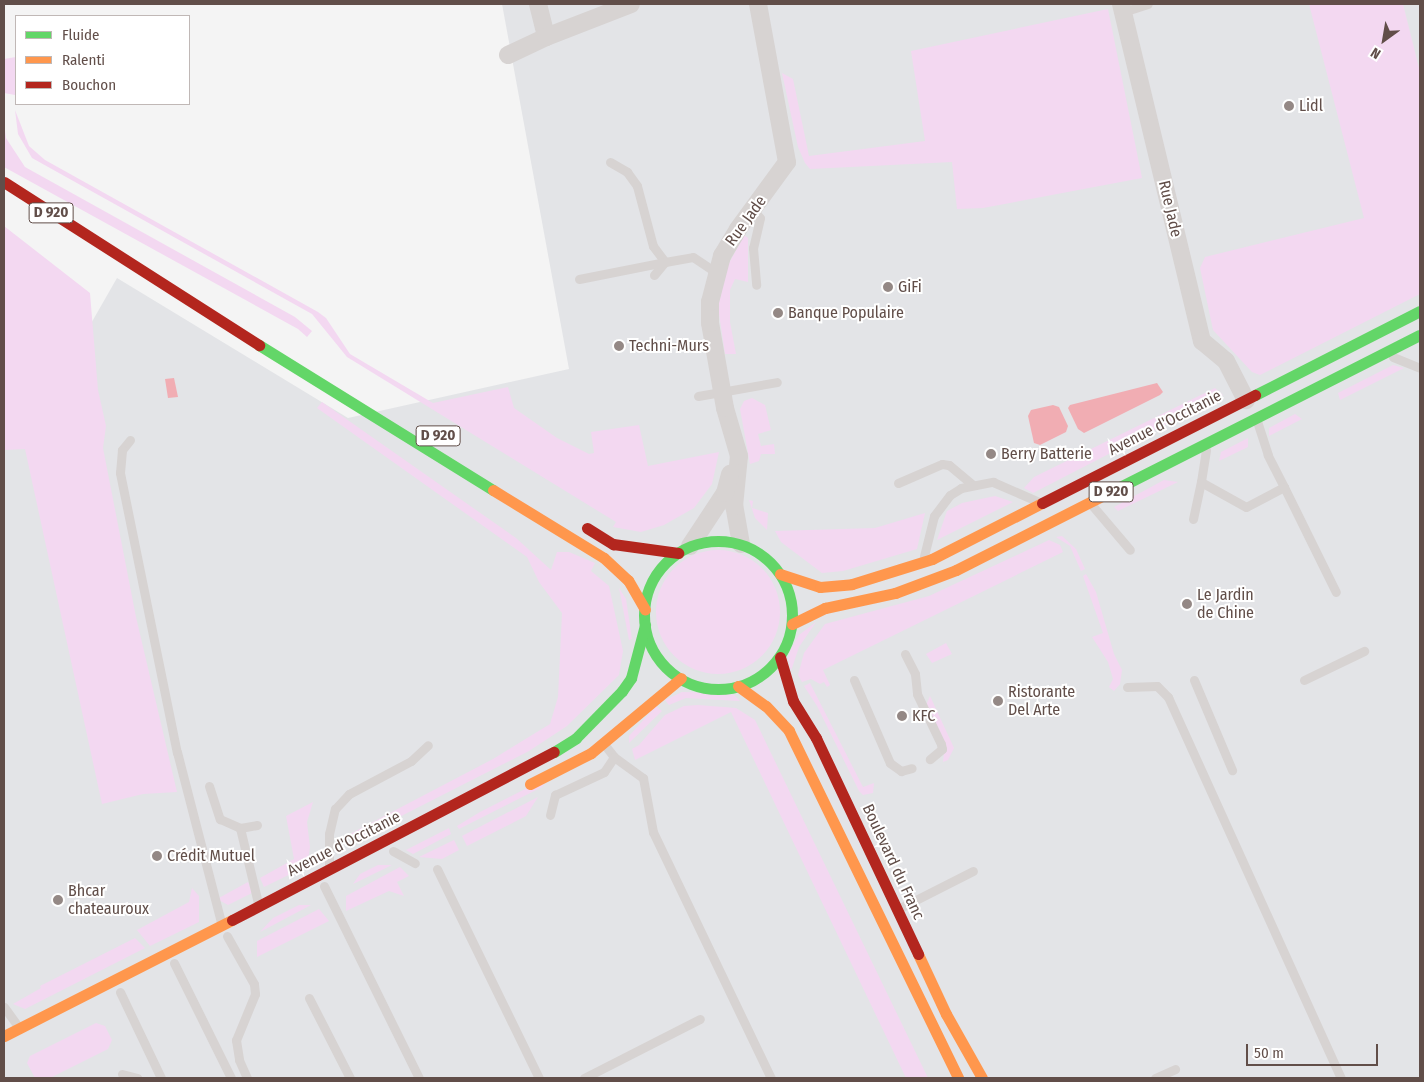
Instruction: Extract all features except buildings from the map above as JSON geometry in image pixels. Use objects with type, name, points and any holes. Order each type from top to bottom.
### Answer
[{"type":"main road","name":"D 920","points":[[4,182],[99,243],[136,270],[604,558],[628,580],[644,608]]},
{"type":"main road","name":"D 920","points":[[99,243],[129,254],[262,332]]},
{"type":"main road","name":"Avenue d'Occitanie","points":[[780,574],[820,588],[852,584],[923,562],[1042,504],[1420,311]]},
{"type":"main road","name":"D 920","points":[[792,624],[825,608],[895,592],[948,574],[1420,335]]},
{"type":"main road","points":[[580,523],[613,544],[684,549],[716,540],[742,544],[764,556],[780,574],[791,597],[792,624],[780,657],[764,673],[738,686],[706,688],[681,678],[658,658],[645,625],[644,608],[655,576],[684,549]]},
{"type":"main road","name":"Avenue d'Occitanie","points":[[4,1036],[536,764],[576,738],[606,710],[631,678],[645,625]]},
{"type":"main road","name":"Boulevard du Franc","points":[[780,657],[793,701],[816,738],[946,1014],[982,1078]]},
{"type":"main road","points":[[522,788],[604,744],[681,678]]},
{"type":"main road","points":[[738,686],[766,706],[789,732],[928,1022],[958,1078]]},
{"type":"main road","name":"Avenue d'Occitanie","points":[[389,853],[407,844]]},
{"type":"main road","name":"Avenue d'Occitanie","points":[[151,976],[339,878]]},
{"type":"main road","points":[[106,999],[124,990]]},
{"type":"street","points":[[538,4],[546,36]]},
{"type":"street","points":[[508,55],[546,36],[631,4]]},
{"type":"street","name":"Rue Jade","points":[[742,544],[735,520],[739,456],[722,392],[710,323],[716,272],[738,228],[787,162],[758,4]]},
{"type":"street","name":"Rue Jade","points":[[1122,8],[1202,341],[1226,360],[1246,400]]},
{"type":"street","name":"Rue Jade","points":[[684,549],[725,493],[734,442]]},
{"type":"lane","points":[[1122,8],[1148,4]]},
{"type":"lane","points":[[610,162],[627,172],[637,186],[655,250],[665,262]]},
{"type":"lane","points":[[753,209],[760,218],[753,248],[756,285]]},
{"type":"lane","points":[[579,279],[693,257],[716,272]]},
{"type":"lane","points":[[654,275],[665,262]]},
{"type":"lane","points":[[1380,356],[1398,358],[1420,368]]},
{"type":"lane","points":[[698,396],[777,382]]},
{"type":"lane","points":[[1257,418],[1268,455],[1336,592]]},
{"type":"lane","points":[[130,440],[122,450],[120,473],[177,752],[221,925]]},
{"type":"lane","points":[[1193,519],[1207,443]]},
{"type":"lane","points":[[898,482],[942,464],[949,465],[972,484]]},
{"type":"lane","points":[[923,562],[934,516],[941,504],[950,495],[972,484],[993,482],[1010,487],[1042,504]]},
{"type":"lane","points":[[1201,482],[1246,507],[1284,487]]},
{"type":"lane","points":[[1090,502],[1130,550]]},
{"type":"lane","points":[[1304,680],[1364,651]]},
{"type":"lane","points":[[905,654],[915,674],[918,694],[941,744],[942,749],[930,759]]},
{"type":"lane","points":[[854,680],[890,763],[901,771],[912,768]]},
{"type":"lane","points":[[1194,680],[1232,770]]},
{"type":"lane","points":[[1127,687],[1157,686],[1168,697],[1341,1078]]},
{"type":"lane","points":[[604,744],[614,757],[643,778],[653,832],[771,1078]]},
{"type":"lane","points":[[329,870],[329,834],[335,809],[349,794],[411,760],[428,745]]},
{"type":"lane","points":[[550,815],[555,795],[604,772],[614,757]]},
{"type":"lane","points":[[209,786],[220,819],[240,828],[257,824]]},
{"type":"lane","points":[[240,828],[258,906]]},
{"type":"lane","points":[[389,853],[414,863]]},
{"type":"lane","points":[[437,869],[539,1078]]},
{"type":"lane","points":[[898,909],[973,871]]},
{"type":"lane","points":[[324,886],[419,1078]]},
{"type":"lane","points":[[227,936],[254,984],[255,994],[236,1040],[238,1060],[247,1078]]},
{"type":"lane","points":[[174,963],[231,1078]]},
{"type":"lane","points":[[124,990],[161,1078]]},
{"type":"lane","points":[[309,998],[350,1078]]},
{"type":"lane","points":[[4,1007],[20,1028]]},
{"type":"lane","points":[[584,1078],[700,1019]]},
{"type":"lane","points":[[1155,1078],[1175,1069]]},
{"type":"lane","points":[[122,1074],[137,1078]]},
{"type":"shaded area","points":[[502,4],[1420,4],[1420,1078],[4,1078],[4,447],[22,444],[117,278],[348,418],[569,369]]},
{"type":"shaded area","points":[[1309,4],[1403,4],[1420,72],[1420,294],[1260,375],[1252,372],[1213,330],[1200,268],[1205,257],[1364,218]]},
{"type":"shaded area","points":[[1108,9],[1142,178],[983,208],[957,209],[952,162],[810,169],[805,163],[798,147],[782,73],[793,79],[809,156],[925,141],[911,51]]},
{"type":"shaded area","points":[[15,57],[15,95],[4,93],[4,59]]},
{"type":"shaded area","points":[[15,110],[29,146],[45,160],[318,312],[326,318],[350,354],[433,403],[508,387],[514,408],[557,438],[589,454],[594,453],[591,432],[639,425],[648,466],[719,452],[712,484],[694,508],[664,525],[641,532],[613,527],[616,522],[347,357],[312,314],[32,158],[18,134]]},
{"type":"shaded area","points":[[4,123],[6,138],[25,167],[295,317],[312,331],[307,337],[298,329],[4,167]]},
{"type":"shaded area","points":[[4,226],[90,293],[98,390],[106,426],[103,448],[136,617],[177,792],[143,794],[102,804],[25,449],[4,450]]},
{"type":"shaded area","points":[[744,235],[748,238],[748,282],[735,279],[730,290],[730,322],[736,354],[725,354],[718,307],[727,267]]},
{"type":"shaded area","points":[[1393,365],[1404,368],[1340,400],[1338,393]]},
{"type":"shaded area","points":[[174,378],[178,397],[168,398],[165,379]]},
{"type":"shaded area","points":[[1157,383],[1163,392],[1160,395],[1084,433],[1078,429],[1068,408],[1070,405]]},
{"type":"shaded area","points":[[1215,388],[1223,395],[1033,493],[1024,488],[1034,477]]},
{"type":"shaded area","points":[[752,398],[765,405],[771,430],[758,434],[761,446],[774,444],[775,454],[761,454],[759,461],[750,464],[740,409],[744,401]]},
{"type":"shaded area","points":[[322,402],[516,538],[551,570],[557,552],[569,552],[595,563],[591,571],[609,586],[623,651],[619,675],[567,726],[529,751],[354,840],[348,835],[493,759],[550,724],[558,697],[562,613],[539,582],[527,557],[317,408]]},
{"type":"shaded area","points":[[1053,405],[1059,407],[1068,426],[1066,432],[1040,445],[1034,443],[1028,416],[1031,410]]},
{"type":"shaded area","points":[[1295,414],[1302,419],[1269,436],[1269,428]]},
{"type":"shaded area","points":[[1248,438],[1248,447],[1219,461],[1221,452]]},
{"type":"shaded area","points":[[1164,480],[1178,482],[1118,511],[1114,507]]},
{"type":"shaded area","points":[[995,496],[1013,502],[937,540],[947,511],[962,503]]},
{"type":"shaded area","points":[[749,500],[753,501],[752,508],[768,513],[767,530],[755,518]]},
{"type":"shaded area","points":[[925,513],[917,549],[843,571],[822,573],[781,542],[775,531],[875,528]]},
{"type":"shaded area","points":[[1062,536],[1076,549],[1085,569],[1081,571],[1070,546],[1056,537]]},
{"type":"shaded area","points":[[1049,540],[1060,545],[1063,552],[823,670],[830,685],[827,687],[824,682],[820,684],[811,679],[802,682],[798,675],[804,653],[825,624],[929,596]]},
{"type":"shaded area","points":[[718,550],[742,555],[762,568],[775,588],[780,612],[775,636],[762,656],[742,669],[718,674],[694,669],[674,656],[661,636],[656,612],[661,588],[674,568],[694,555]]},
{"type":"shaded area","points":[[1086,574],[1096,592],[1114,654],[1122,670],[1120,684],[1114,691],[1109,687],[1113,679],[1108,662],[1092,637],[1103,633],[1083,576]]},
{"type":"shaded area","points":[[619,588],[626,599],[632,639],[629,640]]},
{"type":"shaded area","points":[[816,622],[799,647],[791,671],[788,658],[791,649],[799,635]]},
{"type":"shaded area","points":[[946,643],[952,654],[932,663],[926,654]]},
{"type":"shaded area","points":[[810,683],[863,787],[874,783],[873,793],[863,795],[859,791],[817,706],[804,686]]},
{"type":"shaded area","points":[[682,692],[722,693],[734,695],[740,701],[686,698],[669,705],[665,700]]},
{"type":"shaded area","points":[[930,696],[954,748],[948,760],[943,762],[944,752],[926,705]]},
{"type":"shaded area","points":[[698,705],[736,708],[755,720],[928,1078],[906,1078],[731,712],[635,760],[632,749],[639,745],[665,715],[684,706]]},
{"type":"shaded area","points":[[656,706],[662,711],[629,743],[629,736]]},
{"type":"shaded area","points":[[549,777],[542,787],[459,829],[457,826],[480,812]]},
{"type":"shaded area","points":[[538,797],[526,816],[467,846],[462,836]]},
{"type":"shaded area","points":[[313,802],[307,822],[310,847],[307,866],[264,887],[260,878],[294,859],[286,816]]},
{"type":"shaded area","points":[[449,828],[451,834],[413,854],[406,850]]},
{"type":"shaded area","points":[[454,840],[459,850],[442,859],[419,857]]},
{"type":"shaded area","points":[[378,865],[392,865],[353,884],[360,874]]},
{"type":"shaded area","points":[[400,867],[409,876],[397,882],[404,896],[389,891],[346,911],[346,896]]},
{"type":"shaded area","points":[[248,882],[252,893],[228,905],[217,899]]},
{"type":"shaded area","points":[[192,888],[199,896],[199,922],[150,946],[137,930],[189,902]]},
{"type":"shaded area","points":[[299,905],[311,905],[260,932],[273,918]]},
{"type":"shaded area","points":[[319,909],[329,921],[257,957],[257,941]]},
{"type":"shaded area","points":[[135,938],[145,948],[25,1009],[13,1004],[41,988],[40,986]]},
{"type":"shaded area","points":[[96,1023],[105,1026],[112,1040],[108,1049],[50,1078],[35,1078],[27,1063],[30,1056]]},
{"type":"traffic: fast","points":[[1255,395],[1420,311]]},
{"type":"traffic: fast","points":[[1110,492],[1420,335]]},
{"type":"traffic: fast","points":[[259,345],[493,490]]},
{"type":"traffic: fast","points":[[718,541],[746,547],[770,563],[786,587],[792,615],[786,643],[770,667],[746,683],[718,689],[690,683],[666,667],[650,643],[644,615],[650,587],[666,563],[690,547],[718,541]]},
{"type":"traffic: fast","points":[[554,752],[576,738],[622,691],[631,678],[645,625]]},
{"type":"traffic: slow","points":[[493,490],[604,558],[628,580],[645,609]]},
{"type":"traffic: slow","points":[[792,624],[825,608],[895,593],[956,570],[1110,492]]},
{"type":"traffic: slow","points":[[780,574],[820,587],[852,584],[932,559],[1042,503]]},
{"type":"traffic: slow","points":[[530,784],[591,753],[681,678]]},
{"type":"traffic: slow","points":[[738,686],[766,706],[789,731],[958,1078]]},
{"type":"traffic: slow","points":[[4,1036],[232,920]]},
{"type":"traffic: slow","points":[[918,954],[946,1014],[982,1078]]},
{"type":"traffic: jam","points":[[4,182],[259,345]]},
{"type":"traffic: jam","points":[[1042,503],[1255,395]]},
{"type":"traffic: jam","points":[[587,528],[613,544],[678,553]]},
{"type":"traffic: jam","points":[[780,657],[793,701],[816,738],[918,954]]},
{"type":"traffic: jam","points":[[232,920],[554,752]]},
{"type":"place","name":"Lidl","points":[[1289,106]]},
{"type":"place","name":"GiFi","points":[[888,287]]},
{"type":"place","name":"Banque Populaire","points":[[778,313]]},
{"type":"place","name":"Techni-Murs","points":[[619,346]]},
{"type":"place","name":"Berry Batterie","points":[[991,454]]},
{"type":"place","name":"Le Jardin de Chine","points":[[1187,604]]},
{"type":"place","name":"Ristorante Del Arte","points":[[998,701]]},
{"type":"place","name":"KFC","points":[[902,716]]},
{"type":"place","name":"Crédit Mutuel","points":[[157,856]]},
{"type":"place","name":"Bhcar chateauroux","points":[[58,900]]}]
